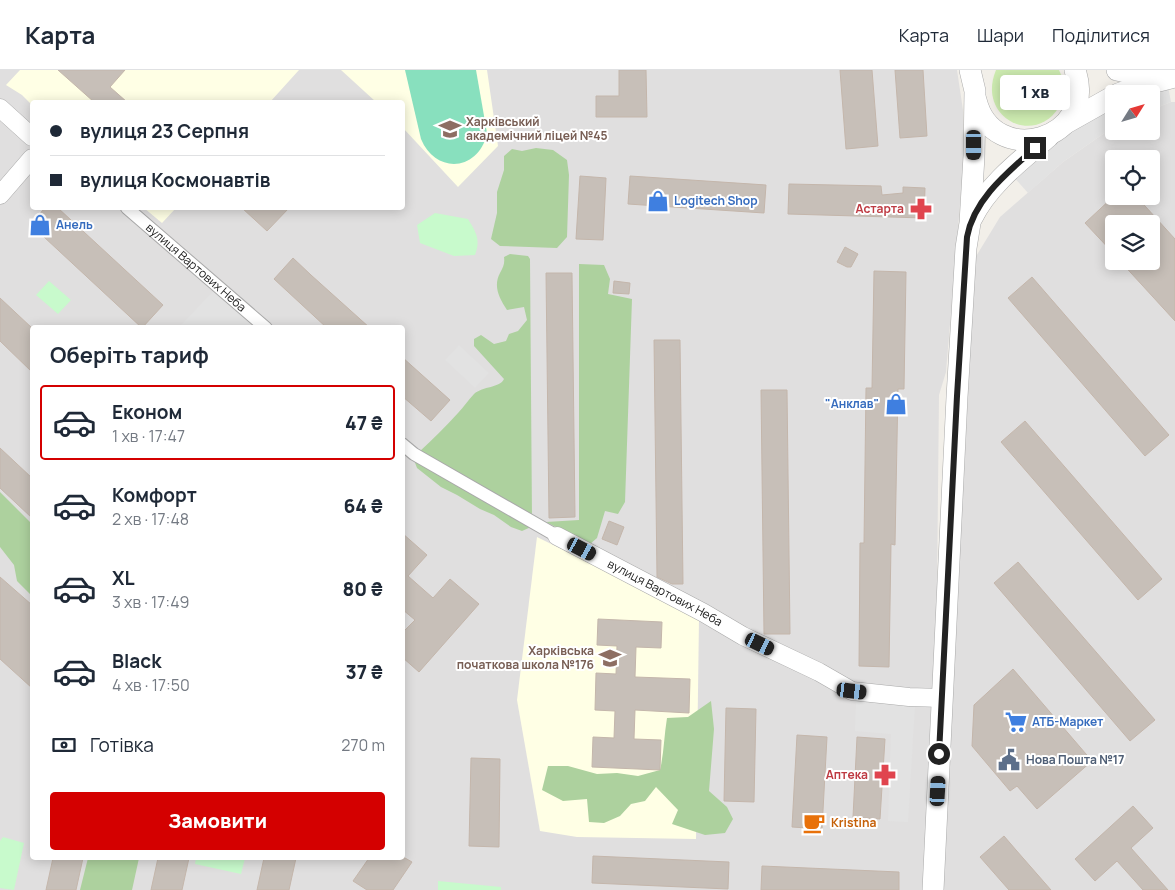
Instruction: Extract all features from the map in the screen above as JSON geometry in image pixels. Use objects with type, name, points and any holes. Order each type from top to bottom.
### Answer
[{"type":"street","points":[[970,70],[981,113],[988,122],[1006,136],[1028,141],[1058,129],[1105,101]]},
{"type":"street","points":[[933,890],[957,396],[966,248],[970,223],[975,91],[978,70]]},
{"type":"street","points":[[970,223],[984,199],[996,185],[1058,129],[1075,107],[1078,98],[1078,80],[1075,70]]},
{"type":"street","points":[[1117,70],[1144,76],[1173,77]]},
{"type":"street","points":[[1147,85],[1173,77]]},
{"type":"street","points":[[0,108],[30,135]]},
{"type":"street","points":[[0,195],[30,160]]},
{"type":"street","name":"вулиця Вартових Неба","points":[[130,210],[263,325]]},
{"type":"street","name":"вулиця Вартових Неба","points":[[405,446],[414,454],[557,536],[704,612],[744,636],[819,672],[852,691],[909,697],[942,698]]},
{"type":"shaded area","points":[[0,70],[957,70],[963,110],[964,157],[946,372],[939,395],[936,685],[926,890],[0,890]]},
{"type":"shaded area","points":[[20,70],[299,70],[272,100],[30,100],[30,103],[22,95],[6,85]]},
{"type":"shaded area","name":"Харківський академічний ліцей №45","points":[[341,70],[487,70],[498,146],[458,187],[405,130],[405,100],[374,100]]},
{"type":"shaded area","points":[[1168,86],[1171,102],[1160,106],[1160,90]]},
{"type":"shaded area","points":[[1175,102],[1175,890],[942,890],[975,258],[1000,217],[1063,162],[1105,133],[1105,140],[1160,140],[1160,106]]},
{"type":"shaded area","points":[[1105,110],[1105,133],[1063,162],[1028,193],[1013,176],[1051,144]]},
{"type":"shaded area","points":[[146,210],[174,210],[162,223]]},
{"type":"shaded area","points":[[216,288],[254,323],[252,325],[181,325]]},
{"type":"shaded area","points":[[459,345],[489,373],[475,388],[445,360]]},
{"type":"shaded area","name":"Харківська початкова школа №176","points":[[537,537],[699,617],[696,839],[577,837],[540,831],[517,700]]},
{"type":"shaded area","points":[[856,699],[915,705],[908,822],[888,821],[891,734],[855,731]]},
{"type":"green space","name":"Харківський академічний ліцей №45","points":[[405,70],[476,70],[487,133],[482,146],[467,161],[457,164],[446,163],[437,159],[428,151],[421,139]]},
{"type":"green space","points":[[996,70],[1059,70],[1064,88],[1063,98],[1059,107],[1049,119],[1036,125],[1023,126],[1011,122],[1001,113],[994,102],[992,87]]},
{"type":"green space","points":[[536,148],[553,150],[567,160],[569,175],[567,237],[557,248],[500,246],[491,239],[497,213],[497,192],[504,170],[504,156],[512,149],[522,151]]},
{"type":"green space","points":[[435,213],[468,219],[478,240],[475,255],[454,256],[420,243],[417,225]]},
{"type":"green space","points":[[510,254],[528,256],[530,259],[532,519],[531,527],[522,531],[511,527],[494,515],[441,487],[417,468],[414,460],[419,452],[460,411],[474,394],[499,384],[504,379],[474,346],[474,339],[481,335],[494,344],[506,341],[509,334],[518,331],[527,320],[524,307],[507,310],[498,292],[497,283],[504,257]]},
{"type":"green space","points":[[579,264],[604,265],[610,279],[608,294],[632,299],[625,502],[618,514],[605,511],[597,538],[590,544],[546,522],[579,520]]},
{"type":"green space","points":[[49,281],[71,300],[58,314],[36,295]]},
{"type":"green space","points":[[0,492],[30,522],[30,594],[17,581],[14,565],[0,547]]},
{"type":"green space","points":[[711,701],[714,729],[709,791],[727,807],[733,819],[725,833],[705,835],[672,824],[678,810],[656,787],[645,801],[631,804],[620,816],[604,823],[589,822],[587,799],[563,801],[542,790],[548,766],[568,766],[597,774],[617,773],[638,776],[660,770],[667,718],[688,717]]},
{"type":"green space","points":[[3,837],[24,843],[14,890],[0,888],[0,841]]},
{"type":"green space","points":[[88,860],[139,860],[132,890],[80,890]]},
{"type":"green space","points":[[196,860],[244,860],[241,874],[195,864]]},
{"type":"green space","points":[[438,881],[501,887],[501,890],[438,890]]},
{"type":"building","points":[[58,70],[125,70],[110,87],[125,100],[92,100]]},
{"type":"building","points":[[619,70],[646,70],[647,117],[596,117],[596,96],[619,96]]},
{"type":"building","points":[[840,70],[872,70],[878,146],[846,149]]},
{"type":"building","points":[[895,70],[923,70],[927,136],[900,138]]},
{"type":"building","points":[[580,176],[606,178],[603,240],[576,239]]},
{"type":"building","points":[[630,176],[766,185],[764,213],[628,204]]},
{"type":"building","points":[[789,184],[881,186],[882,195],[903,193],[903,187],[925,188],[924,218],[788,214]]},
{"type":"building","points":[[1105,204],[1144,205],[1153,215],[1105,215],[1105,244],[1085,223]]},
{"type":"building","points":[[43,210],[60,210],[163,305],[145,325],[139,325],[30,224]]},
{"type":"building","points":[[244,210],[287,210],[267,231]]},
{"type":"building","points":[[1160,222],[1175,239],[1175,321],[1128,270],[1160,270]]},
{"type":"building","points":[[845,247],[858,254],[851,267],[837,262]]},
{"type":"building","points":[[293,258],[367,325],[324,325],[274,279]]},
{"type":"building","points":[[874,271],[906,272],[904,389],[898,389],[895,545],[891,544],[889,667],[859,666],[860,543],[864,543],[866,388],[872,388]]},
{"type":"building","points":[[546,273],[572,273],[575,517],[549,518]]},
{"type":"building","points":[[1032,277],[1169,435],[1145,456],[1008,298]]},
{"type":"building","points":[[614,281],[630,283],[629,294],[613,293]]},
{"type":"building","points":[[0,298],[30,326],[30,370],[0,341]]},
{"type":"building","points":[[654,340],[680,340],[683,584],[672,584],[657,577]]},
{"type":"building","points":[[405,360],[450,400],[431,421],[405,399]]},
{"type":"building","points":[[761,390],[787,390],[790,634],[764,634]]},
{"type":"building","points":[[1025,421],[1162,579],[1138,600],[1001,442]]},
{"type":"building","points":[[0,448],[30,476],[30,516],[0,488]]},
{"type":"building","points":[[609,521],[624,527],[617,545],[602,539]]},
{"type":"building","points":[[405,536],[427,555],[408,576],[433,598],[450,579],[479,604],[419,672],[405,660],[405,630],[415,620],[405,612]]},
{"type":"building","points":[[1018,562],[1155,720],[1130,741],[994,583]]},
{"type":"building","points":[[0,577],[30,603],[30,686],[0,659]]},
{"type":"building","points":[[598,619],[662,622],[661,648],[636,647],[635,677],[690,679],[689,713],[635,710],[634,739],[661,740],[660,770],[592,767],[593,737],[614,738],[615,711],[595,710],[596,673],[616,674],[617,646],[597,645]]},
{"type":"building","name":"АТБ-Маркет","points":[[1013,669],[1092,761],[1037,809],[1017,786],[1010,791],[972,746],[974,705]]},
{"type":"building","points":[[726,708],[756,709],[754,802],[724,801]]},
{"type":"building","points":[[797,735],[827,737],[822,829],[792,827]]},
{"type":"building","points":[[857,737],[885,739],[880,819],[853,817]]},
{"type":"building","points":[[471,758],[500,759],[499,847],[469,846]]},
{"type":"building","points":[[1133,806],[1153,828],[1131,848],[1168,890],[1143,890],[1117,861],[1095,881],[1075,859]]},
{"type":"building","points":[[1004,836],[1051,890],[1009,890],[980,857]]},
{"type":"building","points":[[593,856],[729,862],[728,889],[592,883]]},
{"type":"building","points":[[405,858],[412,862],[393,890],[367,890],[353,881],[368,860],[405,860]]},
{"type":"building","points":[[53,860],[83,860],[76,890],[46,890]]},
{"type":"building","points":[[158,860],[189,860],[182,890],[151,890]]},
{"type":"building","points":[[264,860],[296,860],[289,890],[257,890]]},
{"type":"building","points":[[762,866],[899,872],[899,890],[761,890]]},
{"type":"place","name":"Харківський академічний ліцей №45","points":[[450,129]]},
{"type":"place","name":"Logitech Shop","points":[[658,201]]},
{"type":"place","name":"Астарта","points":[[921,209]]},
{"type":"place","name":"Анель","points":[[40,225]]},
{"type":"place","name":"\"Анклав\"","points":[[896,404]]},
{"type":"place","name":"Харківська початкова школа №176","points":[[610,658]]},
{"type":"place","name":"АТБ-Маркет","points":[[1016,722]]},
{"type":"place","name":"Нова Пошта №17","points":[[1009,760]]},
{"type":"place","name":"Аптека","points":[[885,775]]},
{"type":"place","name":"Kristina","points":[[814,823]]},
{"type":"route","points":[[939,754],[967,237],[975,211],[984,199],[1035,148]]}]
